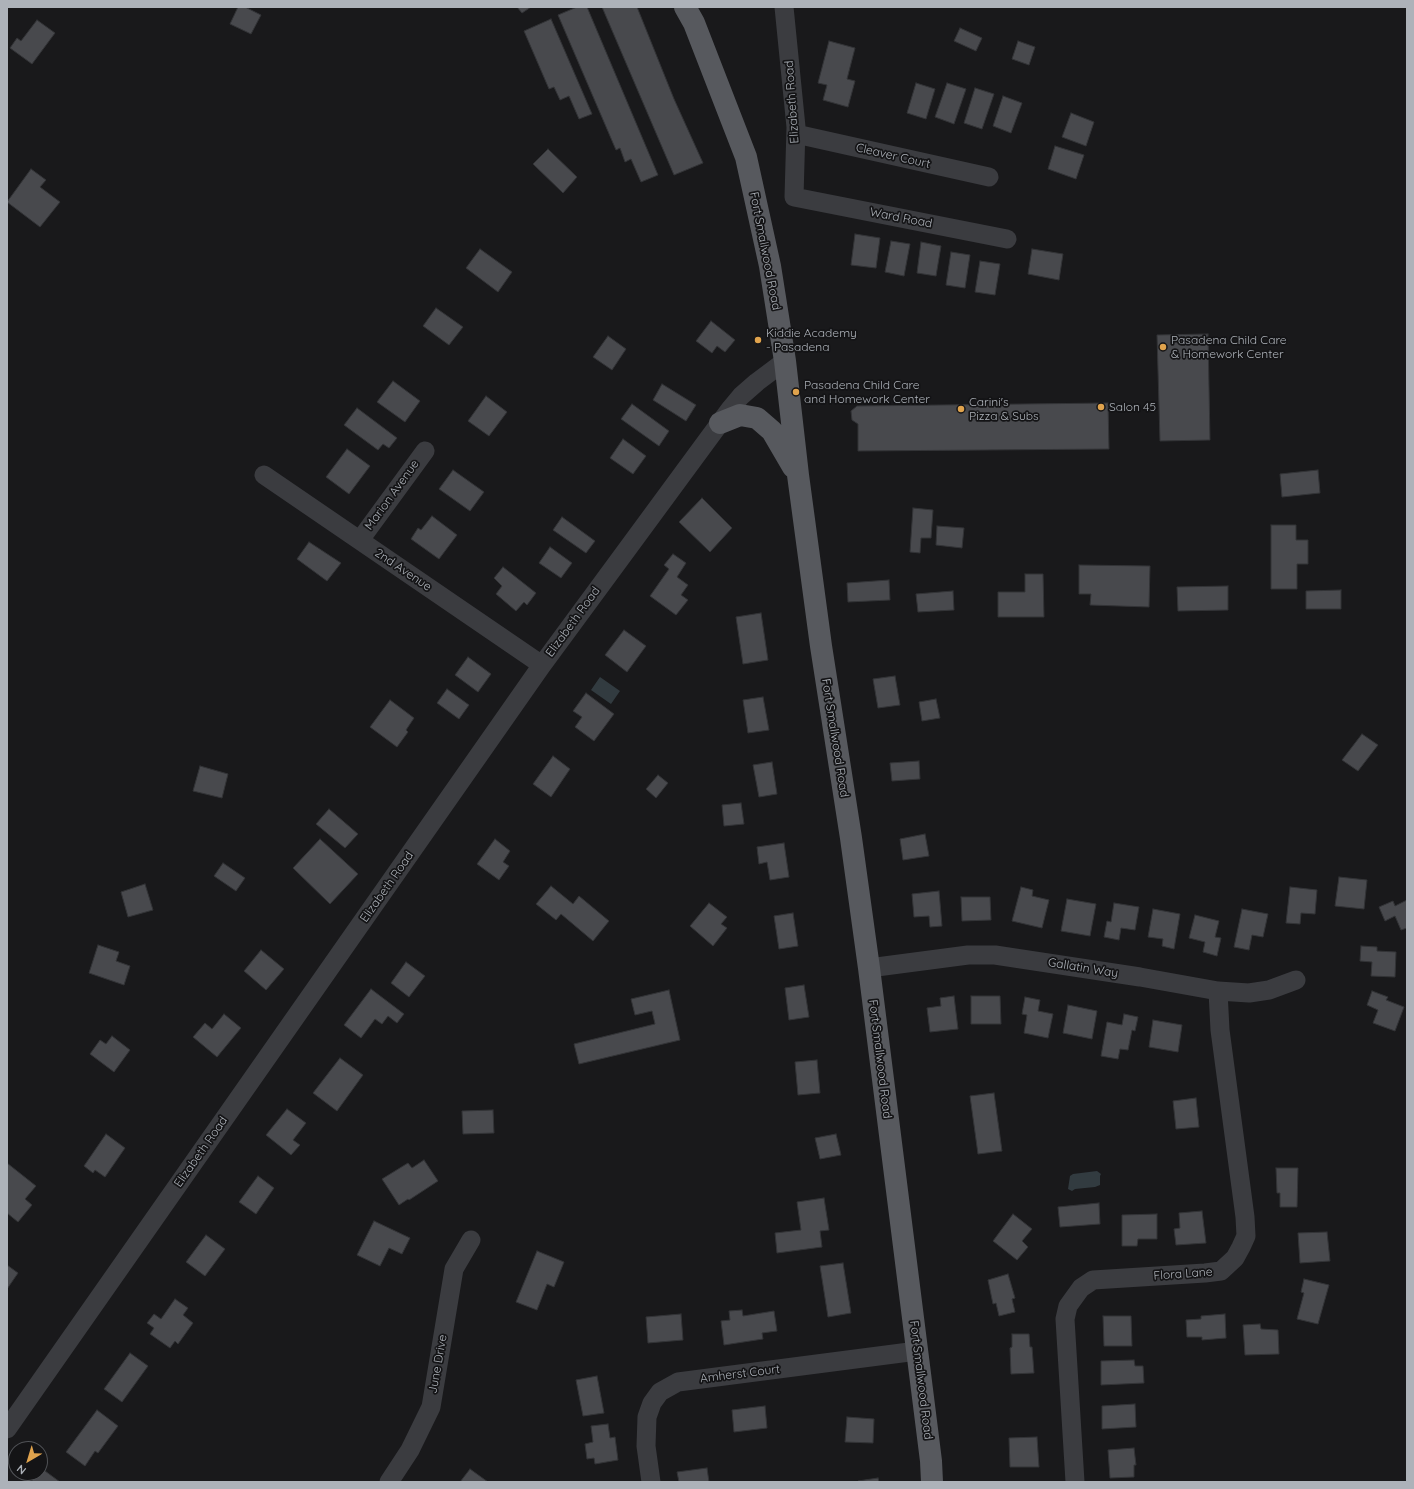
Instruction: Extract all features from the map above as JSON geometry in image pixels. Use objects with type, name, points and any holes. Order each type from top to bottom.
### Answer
[{"type":"main road","name":"Fort Smallwood Road","points":[[685,7],[694,23],[746,157],[770,266],[785,361],[798,475],[821,646],[851,838],[869,968],[931,1461],[932,1482]]},
{"type":"main road","points":[[720,423],[740,415],[757,418],[772,431],[798,475]]},
{"type":"street","name":"Elizabeth Road","points":[[784,7],[796,134],[794,196]]},
{"type":"street","name":"Cleaver Court","points":[[796,134],[989,177]]},
{"type":"street","name":"Ward Road","points":[[794,196],[1007,239]]},
{"type":"street","name":"Elizabeth Road","points":[[7,1429],[542,665],[741,396],[785,361]]},
{"type":"street","name":"Marion Avenue","points":[[360,540],[425,450]]},
{"type":"street","name":"2nd Avenue","points":[[264,475],[542,665]]},
{"type":"street","name":"Gallatin Way","points":[[869,968],[968,955],[995,955],[1140,977],[1218,991],[1249,994],[1269,990],[1296,980]]},
{"type":"street","name":"Flora Lane","points":[[1075,1482],[1065,1319],[1068,1306],[1081,1288],[1093,1280],[1221,1271],[1235,1258],[1246,1236],[1245,1217],[1220,1030],[1218,991]]},
{"type":"street","name":"June Drive","points":[[389,1482],[410,1450],[431,1407],[454,1269],[471,1240]]},
{"type":"street","name":"Amherst Court","points":[[651,1482],[646,1446],[647,1417],[652,1403],[660,1392],[678,1382],[917,1352]]},
{"type":"shaded area","points":[[600,677],[620,691],[611,704],[591,690]]},
{"type":"shaded area","points":[[1097,1171],[1101,1174],[1100,1185],[1075,1189],[1072,1191],[1068,1189],[1070,1176],[1073,1174]]},
{"type":"building","points":[[238,7],[245,7],[261,15],[251,34],[230,24]]},
{"type":"building","points":[[517,7],[531,7],[522,13]]},
{"type":"building","points":[[577,7],[587,7],[658,175],[641,182],[631,159],[625,162],[620,148],[616,150],[558,15]]},
{"type":"building","points":[[602,7],[637,7],[674,99],[703,163],[674,175]]},
{"type":"building","points":[[551,19],[592,114],[579,119],[569,96],[560,100],[554,87],[549,89],[524,31]]},
{"type":"building","points":[[37,20],[55,33],[32,64],[10,48],[17,38],[21,41]]},
{"type":"building","points":[[960,28],[982,38],[976,51],[954,41]]},
{"type":"building","points":[[829,41],[855,48],[847,79],[855,81],[848,107],[823,100],[827,85],[818,83]]},
{"type":"building","points":[[1018,41],[1035,47],[1029,65],[1012,59]]},
{"type":"building","points":[[916,83],[935,89],[926,119],[907,113]]},
{"type":"building","points":[[947,83],[966,89],[954,124],[935,117]]},
{"type":"building","points":[[975,88],[994,94],[982,129],[964,123]]},
{"type":"building","points":[[1003,96],[1022,103],[1011,133],[993,126]]},
{"type":"building","points":[[1071,113],[1094,122],[1086,146],[1062,137]]},
{"type":"building","points":[[1055,146],[1084,155],[1076,179],[1048,169]]},
{"type":"building","points":[[548,149],[577,177],[563,193],[533,164]]},
{"type":"building","points":[[31,169],[46,180],[40,187],[60,202],[40,227],[7,202]]},
{"type":"building","points":[[855,234],[880,238],[876,268],[851,265]]},
{"type":"building","points":[[891,241],[910,244],[904,276],[885,272]]},
{"type":"building","points":[[921,242],[941,246],[936,276],[917,273]]},
{"type":"building","points":[[480,249],[512,272],[498,292],[466,268]]},
{"type":"building","points":[[1032,249],[1063,254],[1059,280],[1028,274]]},
{"type":"building","points":[[951,252],[970,255],[965,288],[946,285]]},
{"type":"building","points":[[980,261],[1000,264],[995,295],[975,292]]},
{"type":"building","points":[[436,308],[463,327],[449,345],[423,326]]},
{"type":"building","points":[[711,321],[735,340],[725,352],[717,346],[712,353],[696,341]]},
{"type":"building","points":[[1208,334],[1210,440],[1160,441],[1157,335]]},
{"type":"building","points":[[608,336],[626,349],[612,370],[593,357]]},
{"type":"building","points":[[393,381],[420,401],[405,422],[377,402]]},
{"type":"building","points":[[662,384],[696,405],[686,421],[653,400]]},
{"type":"building","points":[[486,396],[507,412],[489,436],[468,421]]},
{"type":"building","points":[[1108,403],[1109,449],[858,451],[858,424],[852,420],[851,411],[857,406]]},
{"type":"building","points":[[632,404],[669,431],[659,446],[621,419]]},
{"type":"building","points":[[357,408],[397,438],[389,448],[383,444],[378,450],[344,425]]},
{"type":"building","points":[[623,439],[646,456],[633,474],[610,458]]},
{"type":"building","points":[[347,449],[370,466],[349,494],[326,477]]},
{"type":"building","points":[[453,470],[484,492],[470,511],[439,489]]},
{"type":"building","points":[[1318,470],[1320,493],[1282,497],[1280,474]]},
{"type":"building","points":[[702,498],[732,528],[710,552],[679,522]]},
{"type":"building","points":[[913,508],[933,510],[931,538],[921,538],[920,553],[910,552]]},
{"type":"building","points":[[432,516],[457,535],[439,559],[411,539],[418,528],[421,530]]},
{"type":"building","points":[[562,517],[595,541],[586,553],[553,530]]},
{"type":"building","points":[[1271,525],[1296,525],[1296,540],[1308,540],[1308,564],[1297,564],[1297,589],[1271,589]]},
{"type":"building","points":[[937,526],[964,528],[962,548],[936,545]]},
{"type":"building","points":[[309,542],[341,563],[327,581],[297,559]]},
{"type":"building","points":[[550,547],[572,563],[561,578],[539,563]]},
{"type":"building","points":[[673,554],[686,563],[677,577],[688,585],[681,595],[688,600],[676,615],[650,596],[669,569],[664,565]]},
{"type":"building","points":[[1079,565],[1150,566],[1149,607],[1090,605],[1091,594],[1079,594]]},
{"type":"building","points":[[503,567],[536,593],[527,605],[524,602],[516,611],[496,594],[502,586],[494,578]]},
{"type":"building","points":[[1025,574],[1043,574],[1044,617],[998,617],[998,592],[1025,592]]},
{"type":"building","points":[[889,580],[890,600],[848,602],[847,583]]},
{"type":"building","points":[[1228,586],[1228,610],[1178,611],[1177,587]]},
{"type":"building","points":[[1341,590],[1341,609],[1306,609],[1306,591]]},
{"type":"building","points":[[953,591],[954,610],[918,612],[916,594]]},
{"type":"building","points":[[761,613],[768,660],[743,664],[736,617]]},
{"type":"building","points":[[624,630],[646,646],[627,672],[605,655]]},
{"type":"building","points":[[468,657],[491,674],[478,692],[455,675]]},
{"type":"building","points":[[895,676],[900,705],[878,708],[873,679]]},
{"type":"building","points":[[447,689],[469,705],[459,719],[437,703]]},
{"type":"building","points":[[586,693],[614,714],[594,741],[575,727],[582,717],[573,711]]},
{"type":"building","points":[[763,697],[769,730],[748,733],[743,700]]},
{"type":"building","points":[[936,699],[940,718],[922,721],[919,702]]},
{"type":"building","points":[[390,700],[414,718],[406,730],[408,732],[397,747],[370,727]]},
{"type":"building","points":[[1362,734],[1378,745],[1358,771],[1342,760]]},
{"type":"building","points":[[553,756],[570,769],[551,797],[533,784]]},
{"type":"building","points":[[919,761],[920,779],[892,781],[890,763]]},
{"type":"building","points":[[772,762],[777,794],[759,797],[753,765]]},
{"type":"building","points":[[200,766],[228,774],[222,798],[193,791]]},
{"type":"building","points":[[658,775],[668,783],[656,798],[646,789]]},
{"type":"building","points":[[741,803],[744,824],[724,826],[722,805]]},
{"type":"building","points":[[329,809],[358,834],[345,848],[316,824]]},
{"type":"building","points":[[925,834],[929,856],[903,860],[900,839]]},
{"type":"building","points":[[320,839],[358,874],[330,904],[293,868]]},
{"type":"building","points":[[495,839],[510,851],[503,862],[509,866],[499,880],[477,864]]},
{"type":"building","points":[[784,843],[789,877],[770,880],[767,862],[759,864],[757,847]]},
{"type":"building","points":[[223,863],[245,878],[236,891],[214,876]]},
{"type":"building","points":[[1339,877],[1367,880],[1364,909],[1335,906]]},
{"type":"building","points":[[145,884],[153,910],[128,917],[121,892]]},
{"type":"building","points":[[551,886],[573,904],[579,896],[609,921],[593,941],[561,914],[556,920],[536,904]]},
{"type":"building","points":[[1021,887],[1033,890],[1032,896],[1049,900],[1042,928],[1012,921]]},
{"type":"building","points":[[1290,887],[1317,890],[1315,914],[1301,913],[1300,924],[1286,923]]},
{"type":"building","points":[[939,891],[942,926],[930,927],[929,916],[914,917],[912,894]]},
{"type":"building","points":[[961,897],[990,897],[991,920],[962,921]]},
{"type":"building","points":[[1067,899],[1096,904],[1090,936],[1061,931]]},
{"type":"building","points":[[1407,900],[1407,928],[1401,930],[1395,916],[1385,921],[1379,907],[1393,901],[1395,906]]},
{"type":"building","points":[[709,903],[727,917],[721,924],[727,928],[713,946],[690,926]]},
{"type":"building","points":[[1114,903],[1139,907],[1135,930],[1121,928],[1119,940],[1104,937],[1107,921],[1111,922]]},
{"type":"building","points":[[1153,909],[1180,914],[1174,949],[1162,946],[1163,939],[1148,937]]},
{"type":"building","points":[[1242,909],[1268,914],[1263,937],[1252,935],[1249,950],[1234,947]]},
{"type":"building","points":[[793,913],[798,946],[779,949],[774,916]]},
{"type":"building","points":[[1195,915],[1219,921],[1215,937],[1221,938],[1217,956],[1203,952],[1205,942],[1189,938]]},
{"type":"building","points":[[98,945],[119,952],[116,961],[130,966],[124,985],[89,973]]},
{"type":"building","points":[[1361,946],[1377,947],[1377,951],[1396,952],[1395,977],[1371,976],[1372,962],[1360,961]]},
{"type":"building","points":[[261,950],[284,969],[266,990],[244,971]]},
{"type":"building","points":[[406,962],[425,976],[409,997],[391,983]]},
{"type":"building","points":[[804,985],[809,1017],[789,1020],[785,988]]},
{"type":"building","points":[[371,989],[404,1014],[397,1023],[388,1016],[382,1024],[375,1019],[361,1038],[344,1025]]},
{"type":"building","points":[[669,990],[680,1040],[579,1064],[574,1044],[655,1024],[652,1011],[635,1015],[631,999]]},
{"type":"building","points":[[1372,991],[1388,997],[1386,1000],[1404,1007],[1395,1031],[1373,1023],[1378,1010],[1367,1005]]},
{"type":"building","points":[[954,996],[958,1029],[930,1032],[927,1008],[941,1006],[940,998]]},
{"type":"building","points":[[971,996],[1000,996],[1001,1024],[971,1024]]},
{"type":"building","points":[[1025,997],[1040,1000],[1038,1011],[1053,1014],[1048,1038],[1024,1033],[1027,1015],[1022,1014]]},
{"type":"building","points":[[1068,1005],[1097,1011],[1092,1039],[1063,1033]]},
{"type":"building","points":[[224,1014],[241,1028],[217,1057],[193,1037],[205,1023],[212,1029]]},
{"type":"building","points":[[1124,1014],[1138,1017],[1135,1031],[1132,1030],[1128,1050],[1120,1049],[1118,1059],[1101,1056],[1107,1022],[1122,1025]]},
{"type":"building","points":[[1153,1020],[1182,1025],[1178,1052],[1149,1047]]},
{"type":"building","points":[[112,1036],[130,1050],[114,1072],[90,1054],[100,1040],[106,1044]]},
{"type":"building","points":[[340,1058],[363,1075],[337,1111],[313,1093]]},
{"type":"building","points":[[817,1060],[820,1093],[798,1095],[795,1062]]},
{"type":"building","points":[[994,1093],[1002,1151],[978,1154],[970,1096]]},
{"type":"building","points":[[1196,1098],[1199,1127],[1176,1129],[1173,1101]]},
{"type":"building","points":[[287,1109],[306,1123],[293,1140],[300,1145],[291,1155],[266,1135]]},
{"type":"building","points":[[493,1110],[494,1133],[463,1134],[462,1111]]},
{"type":"building","points":[[106,1134],[125,1148],[105,1177],[95,1170],[93,1173],[84,1166]]},
{"type":"building","points":[[836,1134],[841,1155],[820,1159],[815,1138]]},
{"type":"building","points":[[424,1160],[438,1181],[399,1205],[382,1179],[408,1163],[412,1168]]},
{"type":"building","points":[[7,1163],[36,1186],[25,1199],[32,1205],[18,1222],[7,1213]]},
{"type":"building","points":[[1276,1168],[1298,1168],[1297,1207],[1280,1207],[1280,1193],[1277,1193]]},
{"type":"building","points":[[258,1176],[274,1188],[256,1214],[239,1202]]},
{"type":"building","points":[[824,1198],[829,1230],[820,1231],[822,1247],[777,1253],[775,1233],[801,1230],[797,1202]]},
{"type":"building","points":[[1099,1203],[1100,1224],[1060,1227],[1058,1207]]},
{"type":"building","points":[[1202,1211],[1206,1243],[1176,1245],[1174,1229],[1180,1228],[1179,1213]]},
{"type":"building","points":[[1013,1214],[1032,1229],[1022,1241],[1028,1247],[1017,1260],[993,1241]]},
{"type":"building","points":[[1157,1214],[1157,1239],[1138,1239],[1137,1246],[1122,1246],[1122,1215]]},
{"type":"building","points":[[374,1221],[410,1238],[402,1254],[389,1248],[380,1266],[357,1255]]},
{"type":"building","points":[[1327,1232],[1330,1261],[1300,1263],[1298,1233]]},
{"type":"building","points":[[206,1235],[225,1249],[205,1276],[186,1262]]},
{"type":"building","points":[[537,1251],[564,1262],[554,1287],[547,1284],[537,1310],[516,1302]]},
{"type":"building","points":[[843,1263],[851,1313],[828,1317],[820,1266]]},
{"type":"building","points":[[7,1265],[18,1273],[7,1289]]},
{"type":"building","points":[[1008,1274],[1015,1298],[1012,1299],[1015,1312],[999,1316],[996,1303],[993,1304],[988,1280]]},
{"type":"building","points":[[1304,1279],[1329,1285],[1318,1324],[1297,1319],[1304,1293],[1301,1292]]},
{"type":"building","points":[[175,1299],[188,1308],[183,1315],[193,1323],[178,1344],[175,1341],[170,1348],[150,1334],[154,1328],[147,1323],[154,1314],[161,1319]]},
{"type":"building","points":[[742,1310],[743,1316],[774,1311],[777,1331],[762,1333],[763,1339],[724,1345],[721,1321],[730,1320],[729,1311]]},
{"type":"building","points":[[681,1314],[683,1340],[648,1343],[646,1317]]},
{"type":"building","points":[[1225,1314],[1226,1338],[1202,1340],[1202,1337],[1187,1337],[1186,1320],[1201,1319],[1201,1316]]},
{"type":"building","points":[[1103,1316],[1131,1316],[1132,1346],[1104,1346]]},
{"type":"building","points":[[1260,1324],[1261,1329],[1278,1330],[1279,1354],[1245,1355],[1243,1325]]},
{"type":"building","points":[[1012,1334],[1029,1334],[1030,1347],[1032,1347],[1034,1373],[1011,1374],[1010,1348],[1012,1347]]},
{"type":"building","points":[[130,1353],[148,1366],[122,1402],[104,1389]]},
{"type":"building","points":[[1134,1360],[1135,1366],[1143,1366],[1144,1383],[1101,1385],[1101,1361]]},
{"type":"building","points":[[597,1376],[604,1413],[583,1416],[576,1380]]},
{"type":"building","points":[[1135,1404],[1136,1427],[1102,1429],[1102,1406]]},
{"type":"building","points":[[765,1406],[767,1428],[734,1432],[732,1410]]},
{"type":"building","points":[[97,1410],[118,1426],[98,1453],[95,1451],[85,1466],[66,1452]]},
{"type":"building","points":[[847,1417],[874,1419],[873,1443],[845,1442]]},
{"type":"building","points":[[608,1424],[610,1438],[615,1437],[618,1460],[595,1464],[594,1458],[587,1459],[585,1444],[593,1442],[591,1426]]},
{"type":"building","points":[[1037,1437],[1039,1467],[1010,1467],[1009,1438]]},
{"type":"building","points":[[1134,1448],[1136,1465],[1134,1465],[1134,1477],[1110,1478],[1108,1450]]},
{"type":"building","points":[[707,1468],[709,1482],[679,1482],[677,1472]]},
{"type":"building","points":[[470,1469],[488,1482],[460,1482]]},
{"type":"building","points":[[48,1473],[60,1482],[31,1482],[48,1481]]},
{"type":"building","points":[[878,1478],[879,1482],[858,1482],[858,1481]]},
{"type":"place","name":"Kiddie Academy - Pasadena","points":[[758,340]]},
{"type":"place","name":"Pasadena Child Care & Homework Center","points":[[1163,347]]},
{"type":"place","name":"Pasadena Child Care and Homework Center","points":[[796,392]]},
{"type":"place","name":"Salon 45","points":[[1101,407]]},
{"type":"place","name":"Carini's Pizza & Subs","points":[[961,409]]}]
